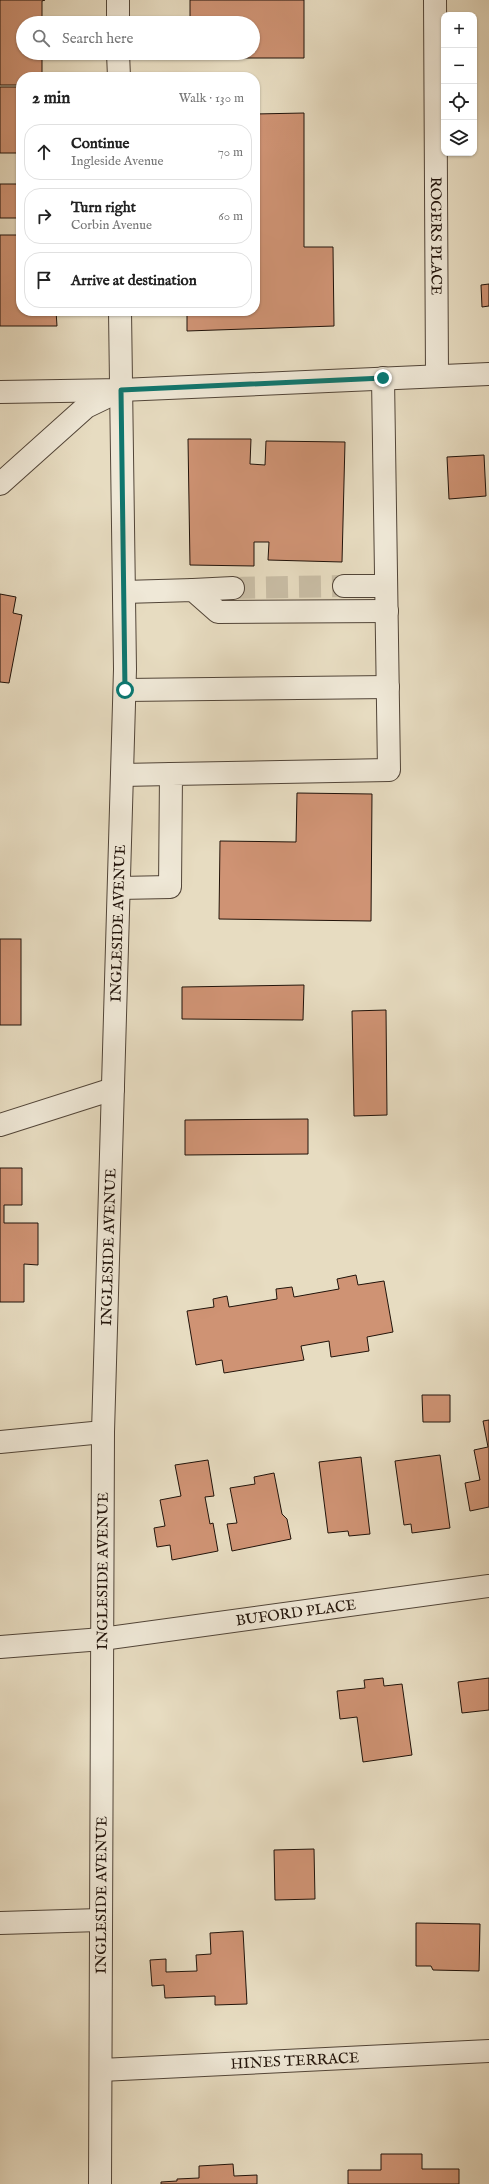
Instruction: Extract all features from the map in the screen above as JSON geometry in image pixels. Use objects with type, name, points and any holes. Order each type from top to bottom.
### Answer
[{"type":"street","points":[[118,0],[118,16]]},
{"type":"street","name":"ROGERS PLACE","points":[[435,0],[437,375]]},
{"type":"street","points":[[118,60],[118,72]]},
{"type":"street","name":"INGLESIDE AVENUE","points":[[100,2184],[103,1432],[125,690],[120,316]]},
{"type":"street","points":[[0,392],[121,390],[437,375],[489,374]]},
{"type":"street","points":[[122,775],[389,770],[383,378]]},
{"type":"street","points":[[0,484],[86,407],[121,390]]},
{"type":"street","points":[[344,586],[386,586]]},
{"type":"street","points":[[124,592],[233,588]]},
{"type":"street","points":[[193,590],[218,612],[387,611]]},
{"type":"street","points":[[125,690],[388,687]]},
{"type":"street","points":[[119,888],[170,887],[172,774]]},
{"type":"street","points":[[0,1125],[113,1089]]},
{"type":"street","points":[[0,1442],[103,1432]]},
{"type":"street","name":"BUFORD PLACE","points":[[0,1647],[102,1639],[489,1586]]},
{"type":"street","points":[[0,1923],[100,1920]]},
{"type":"street","name":"HINES TERRACE","points":[[101,2070],[489,2051]]},
{"type":"building","points":[[0,0],[45,0],[42,1],[42,16],[16,16],[16,60],[42,60],[42,72],[16,72],[16,85],[0,85]]},
{"type":"building","points":[[190,0],[304,0],[304,58],[260,58],[260,16],[190,16]]},
{"type":"building","points":[[0,87],[16,87],[16,153],[0,153]]},
{"type":"building","points":[[304,113],[304,247],[333,247],[334,326],[187,331],[187,316],[260,316],[260,114]]},
{"type":"building","points":[[0,184],[16,184],[16,218],[0,218]]},
{"type":"building","points":[[0,235],[16,235],[16,316],[56,316],[57,326],[0,326]]},
{"type":"building","points":[[489,284],[489,306],[482,307],[481,285]]},
{"type":"building","points":[[188,439],[251,439],[250,464],[265,465],[266,441],[345,442],[342,562],[268,560],[269,542],[254,542],[254,566],[190,565]]},
{"type":"building","points":[[484,455],[486,496],[449,499],[447,457]]},
{"type":"building","points":[[0,594],[16,597],[13,613],[22,615],[9,683],[0,682]]},
{"type":"building","points":[[297,793],[372,794],[371,921],[219,919],[220,841],[296,842]]},
{"type":"building","points":[[0,939],[21,939],[21,1025],[0,1025]]},
{"type":"building","points":[[304,985],[303,1020],[182,1019],[182,987]]},
{"type":"building","points":[[386,1010],[387,1115],[354,1116],[352,1011]]},
{"type":"building","points":[[308,1119],[308,1154],[185,1155],[185,1120]]},
{"type":"building","points":[[0,1168],[22,1168],[22,1205],[4,1205],[4,1223],[38,1223],[38,1265],[24,1264],[24,1302],[0,1302]]},
{"type":"building","points":[[356,1275],[358,1285],[384,1281],[393,1332],[367,1337],[369,1351],[331,1357],[329,1341],[301,1346],[304,1360],[224,1373],[222,1360],[196,1365],[187,1311],[214,1307],[213,1299],[227,1296],[229,1307],[277,1299],[276,1289],[292,1287],[294,1297],[339,1289],[337,1279]]},
{"type":"building","points":[[422,1395],[450,1395],[450,1422],[423,1422]]},
{"type":"building","points":[[489,1420],[489,1507],[470,1511],[465,1483],[480,1480],[474,1450],[488,1447],[483,1421]]},
{"type":"building","points":[[440,1455],[450,1528],[412,1533],[411,1524],[404,1525],[395,1461]]},
{"type":"building","points":[[361,1457],[370,1534],[349,1536],[348,1531],[328,1533],[319,1462]]},
{"type":"building","points":[[208,1460],[214,1496],[205,1497],[210,1524],[213,1523],[218,1551],[172,1560],[170,1545],[157,1547],[154,1528],[165,1526],[160,1500],[181,1496],[175,1465]]},
{"type":"building","points":[[274,1473],[282,1514],[287,1519],[291,1539],[232,1551],[227,1524],[237,1523],[230,1488],[255,1484],[254,1477]]},
{"type":"building","points":[[383,1678],[384,1686],[402,1684],[412,1755],[363,1762],[357,1717],[340,1719],[337,1691],[365,1688],[364,1680]]},
{"type":"building","points":[[489,1678],[489,1710],[462,1713],[458,1682]]},
{"type":"building","points":[[314,1849],[315,1899],[275,1900],[274,1850]]},
{"type":"building","points":[[416,1923],[480,1924],[479,1971],[433,1970],[431,1966],[416,1966]]},
{"type":"building","points":[[243,1931],[247,2004],[215,2005],[215,1996],[165,1998],[164,1985],[152,1986],[150,1960],[166,1959],[166,1972],[197,1971],[196,1955],[211,1954],[210,1933]]},
{"type":"building","points":[[381,2154],[422,2154],[422,2169],[459,2169],[459,2184],[348,2184],[348,2170],[381,2170]]},
{"type":"building","points":[[233,2164],[234,2176],[257,2175],[257,2184],[161,2184],[161,2182],[177,2181],[177,2179],[199,2178],[199,2166]]},
{"type":"tunnel","points":[[233,588],[344,586]]},
{"type":"route","points":[[125,690],[121,390],[383,378]]}]
